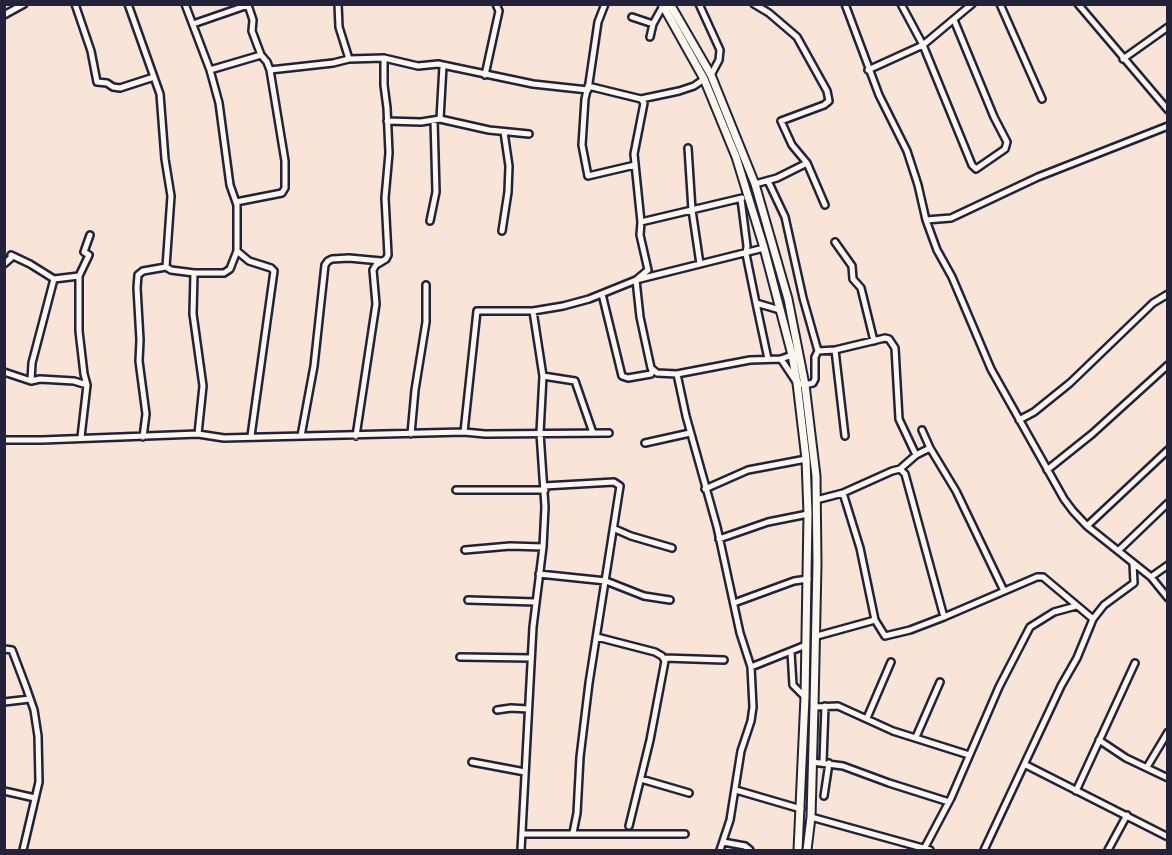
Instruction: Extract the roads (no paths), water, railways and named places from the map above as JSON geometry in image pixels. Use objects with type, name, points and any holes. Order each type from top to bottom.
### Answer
[{"type":"main road","points":[[665,5],[711,75],[755,184],[788,299],[816,477],[817,636],[811,817],[807,850]]},
{"type":"main road","points":[[665,5],[704,79],[750,197],[801,384],[808,514],[808,579],[798,850]]},
{"type":"street","points":[[4,15],[24,4]]},
{"type":"street","points":[[75,4],[91,51],[98,82],[120,88],[154,77]]},
{"type":"street","points":[[128,4],[160,94],[165,159],[171,196],[166,267]]},
{"type":"street","points":[[144,437],[146,414],[139,361],[136,278],[143,271],[166,267],[171,270],[194,273],[227,272],[237,251],[238,217],[223,144],[221,117],[210,70],[185,4]]},
{"type":"street","points":[[193,24],[248,4],[253,20],[252,31],[261,55],[270,70],[285,160],[285,188],[282,193],[236,202]]},
{"type":"street","points":[[338,4],[339,27],[349,59]]},
{"type":"street","points":[[485,75],[499,11],[496,4]]},
{"type":"street","points":[[605,4],[598,22],[585,99],[582,145],[588,176],[635,165]]},
{"type":"street","points":[[699,4],[720,51],[720,60],[711,75]]},
{"type":"street","points":[[753,4],[796,36],[827,91],[829,101],[824,105],[781,121],[792,145],[807,164],[825,205]]},
{"type":"street","points":[[845,4],[868,70],[907,151],[926,220],[937,250],[991,369],[1064,499],[1086,526],[1151,577],[1167,598]]},
{"type":"street","points":[[901,4],[923,45],[972,165],[976,169],[1005,149],[1007,142],[994,117],[954,20]]},
{"type":"street","points":[[1000,4],[1042,99]]},
{"type":"street","points":[[1078,4],[1167,110]]},
{"type":"street","points":[[650,37],[653,24],[665,5]]},
{"type":"street","points":[[868,70],[923,45],[968,6]]},
{"type":"street","points":[[632,17],[653,24]]},
{"type":"street","points":[[1123,59],[1167,27]]},
{"type":"street","points":[[210,70],[261,55]]},
{"type":"street","points":[[356,436],[376,304],[373,270],[387,258],[388,246],[385,198],[389,153],[384,58]]},
{"type":"street","points":[[270,70],[349,59],[384,58],[418,66],[438,64],[538,85],[588,90],[588,86]]},
{"type":"street","points":[[430,220],[436,192],[437,119],[443,66]]},
{"type":"street","points":[[588,86],[641,99],[680,91],[704,79]]},
{"type":"street","points":[[636,280],[648,270],[640,235],[641,222],[635,165],[636,143],[644,103],[641,99]]},
{"type":"street","points":[[387,121],[408,122],[437,119],[504,132],[530,134]]},
{"type":"street","points":[[926,220],[951,218],[1038,177],[1167,126]]},
{"type":"street","points":[[502,231],[509,166],[504,132]]},
{"type":"street","points":[[688,148],[692,210],[699,264]]},
{"type":"street","points":[[755,184],[768,181],[807,164]]},
{"type":"street","points":[[768,181],[785,217],[818,351],[815,357],[813,383],[801,384],[781,359]]},
{"type":"street","points":[[641,222],[750,197]]},
{"type":"street","points":[[741,199],[746,254],[768,359]]},
{"type":"street","points":[[81,437],[87,385],[79,331],[79,276],[89,255],[84,252],[90,234]]},
{"type":"street","points":[[835,242],[852,266],[853,279],[861,288],[874,340]]},
{"type":"street","points":[[464,432],[476,312],[533,311],[571,304],[636,280],[764,248]]},
{"type":"street","points":[[237,251],[249,261],[274,271],[251,436]]},
{"type":"street","points":[[4,264],[11,258],[11,255],[54,279],[79,276]]},
{"type":"street","points":[[301,436],[314,366],[325,265],[332,259],[381,261]]},
{"type":"street","points":[[194,273],[193,314],[203,386],[198,434]]},
{"type":"street","points":[[32,381],[32,363],[54,279]]},
{"type":"street","points":[[636,280],[640,317],[652,371]]},
{"type":"street","points":[[411,434],[415,390],[426,322],[426,285]]},
{"type":"street","points":[[602,294],[622,376],[628,378],[651,374],[652,371]]},
{"type":"street","points":[[1019,420],[1034,412],[1070,383],[1153,303],[1167,294]]},
{"type":"street","points":[[756,303],[780,310]]},
{"type":"street","points":[[521,850],[531,658],[543,547],[544,488],[540,433],[543,376],[533,311]]},
{"type":"street","points":[[818,351],[835,350],[874,340],[890,339],[895,348],[899,419],[916,455]]},
{"type":"street","points":[[835,350],[845,436]]},
{"type":"street","points":[[652,371],[660,374],[677,374],[719,365],[781,359],[792,355]]},
{"type":"street","points":[[1047,470],[1092,434],[1167,365]]},
{"type":"street","points":[[4,372],[32,381],[40,379],[74,381],[87,385]]},
{"type":"street","points":[[677,374],[690,433],[719,539],[740,633],[752,667],[751,721],[739,760],[736,790],[720,850]]},
{"type":"street","points":[[543,376],[575,381],[593,433]]},
{"type":"street","points":[[922,430],[956,491],[1004,591]]},
{"type":"street","points":[[4,440],[198,434],[224,438],[464,432],[484,434],[609,433]]},
{"type":"street","points":[[645,443],[690,433]]},
{"type":"street","points":[[816,500],[843,492],[900,469],[916,455],[930,448]]},
{"type":"street","points":[[1086,526],[1167,450]]},
{"type":"street","points":[[705,489],[748,470],[806,459]]},
{"type":"street","points":[[900,469],[906,476],[944,617]]},
{"type":"street","points":[[456,490],[544,488],[617,483],[620,486],[615,529],[592,661],[573,833]]},
{"type":"street","points":[[843,492],[862,557],[875,620],[885,636],[910,630],[1025,581],[1043,577],[1093,619]]},
{"type":"street","points":[[1119,550],[1167,503]]},
{"type":"street","points":[[719,539],[768,522],[808,514]]},
{"type":"street","points":[[615,529],[672,548]]},
{"type":"street","points":[[465,550],[510,546],[543,547]]},
{"type":"street","points":[[984,850],[1026,765],[1061,686],[1077,658],[1093,619],[1104,605],[1134,583],[1132,562]]},
{"type":"street","points":[[1151,577],[1167,565]]},
{"type":"street","points":[[539,574],[606,581],[644,596],[670,600]]},
{"type":"street","points":[[734,603],[794,581],[808,579]]},
{"type":"street","points":[[468,600],[536,602]]},
{"type":"street","points":[[811,817],[927,850],[1004,677],[1030,627],[1054,612],[1076,606]]},
{"type":"street","points":[[817,636],[875,620]]},
{"type":"street","points":[[597,637],[655,652],[664,658],[724,660]]},
{"type":"street","points":[[752,667],[806,645]]},
{"type":"street","points":[[4,649],[12,650],[34,710],[38,736],[39,782],[23,850]]},
{"type":"street","points":[[791,652],[794,687],[805,697]]},
{"type":"street","points":[[459,657],[531,658]]},
{"type":"street","points":[[629,826],[641,779],[664,658]]},
{"type":"street","points":[[867,718],[891,662]]},
{"type":"street","points":[[1076,791],[1135,663]]},
{"type":"street","points":[[916,737],[940,682]]},
{"type":"street","points":[[4,702],[30,699]]},
{"type":"street","points":[[824,796],[825,706]]},
{"type":"street","points":[[814,707],[838,706],[893,731],[969,755]]},
{"type":"street","points":[[497,710],[528,709]]},
{"type":"street","points":[[1147,768],[1167,732]]},
{"type":"street","points":[[1099,741],[1126,758],[1167,778]]},
{"type":"street","points":[[472,762],[525,772]]},
{"type":"street","points":[[813,762],[826,762],[949,802]]},
{"type":"street","points":[[1026,765],[1167,837]]},
{"type":"street","points":[[641,779],[689,793]]},
{"type":"street","points":[[736,790],[801,809]]},
{"type":"street","points":[[4,791],[35,798]]},
{"type":"street","points":[[1108,850],[1127,815]]},
{"type":"street","points":[[522,834],[685,834]]},
{"type":"street","points":[[723,842],[745,846],[750,850]]}]
